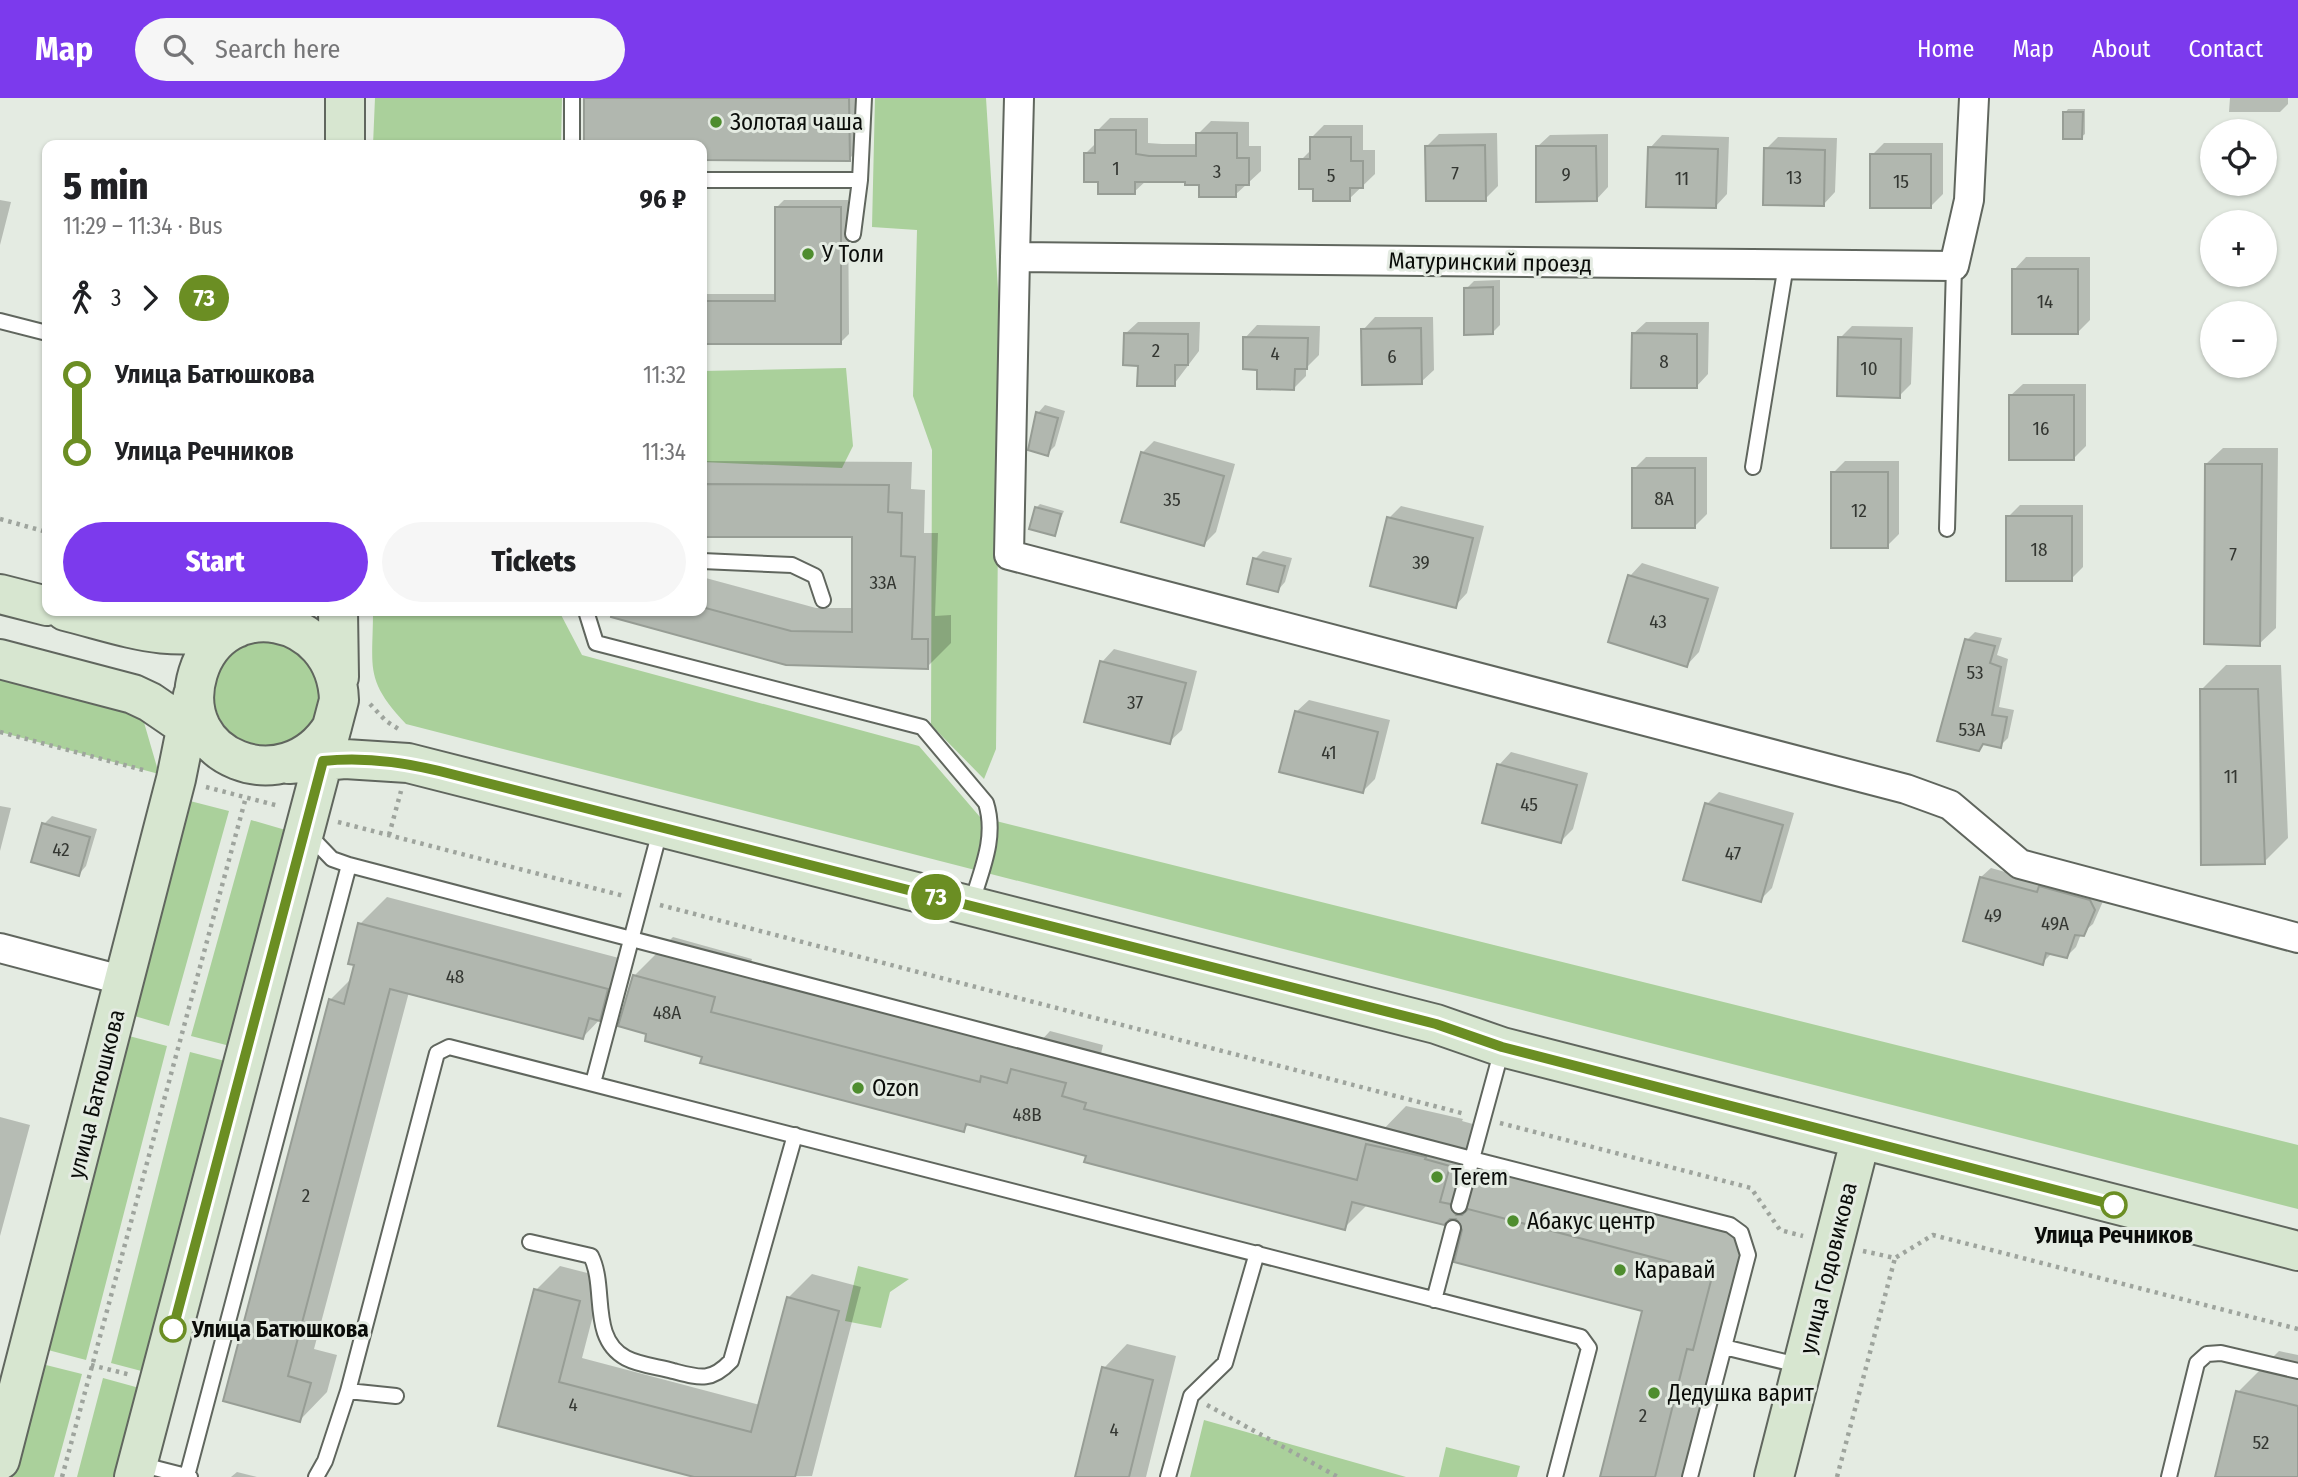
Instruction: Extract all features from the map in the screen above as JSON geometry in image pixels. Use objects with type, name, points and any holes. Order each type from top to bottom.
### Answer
[{"type":"main road","points":[[345,98],[345,140]]},
{"type":"main road","points":[[0,594],[42,605]]},
{"type":"main road","points":[[86,616],[171,636],[201,636],[308,616]]},
{"type":"main road","points":[[339,616],[353,693],[350,718],[361,734],[375,746],[408,763]]},
{"type":"main road","points":[[220,750],[210,739],[197,713],[196,684],[199,671],[212,648],[233,631],[259,624],[296,629],[317,643],[353,693]]},
{"type":"main road","points":[[0,659],[133,694],[245,764],[260,766],[315,750],[345,759],[408,763],[1436,1024],[1502,1047],[1860,1141],[2298,1251]]},
{"type":"main road","name":"улица Батюшкова","points":[[0,1460],[9,1392],[125,981],[176,779],[196,684]]},
{"type":"main road","points":[[136,1470],[307,823],[315,750],[339,700],[353,693]]},
{"type":"main road","name":"улица Годовикова","points":[[1774,1477],[1860,1141]]},
{"type":"street","points":[[1019,98],[1009,555],[1906,789],[1950,805],[2020,864],[2298,938]]},
{"type":"street","points":[[1954,266],[1969,200],[1974,98]]},
{"type":"street","name":"Матуринский проезд","points":[[1015,257],[1954,266]]},
{"type":"street","points":[[0,947],[125,981]]},
{"type":"lane","points":[[572,98],[572,140]]},
{"type":"lane","points":[[853,234],[860,180],[864,98]]},
{"type":"lane","points":[[707,180],[860,180]]},
{"type":"lane","points":[[1753,467],[1786,265]]},
{"type":"lane","points":[[1947,529],[1954,266]]},
{"type":"lane","points":[[0,321],[42,332]]},
{"type":"lane","points":[[707,561],[792,565],[815,576],[823,600]]},
{"type":"lane","points":[[588,616],[596,643],[922,727],[986,803],[990,816],[992,838],[971,906]]},
{"type":"lane","points":[[307,823],[332,859],[349,865],[1730,1225],[1741,1233],[1748,1255],[1690,1477]]},
{"type":"lane","points":[[593,1083],[661,827]]},
{"type":"lane","points":[[136,1470],[188,1477],[349,865]]},
{"type":"lane","points":[[316,1477],[325,1461],[348,1391],[437,1053],[449,1047],[1581,1337],[1589,1348],[1555,1477]]},
{"type":"lane","points":[[1459,1206],[1502,1047]]},
{"type":"lane","points":[[530,1242],[591,1256],[598,1270],[603,1329],[615,1349],[628,1359],[697,1377],[717,1375],[731,1361],[795,1135]]},
{"type":"lane","points":[[1434,1300],[1453,1228]]},
{"type":"lane","points":[[1168,1477],[1191,1396],[1225,1363],[1257,1253]]},
{"type":"lane","points":[[1724,1347],[1803,1366]]},
{"type":"lane","points":[[2169,1477],[2197,1363],[2207,1354],[2221,1353],[2298,1371]]},
{"type":"lane","points":[[348,1391],[396,1396]]},
{"type":"path","points":[[0,519],[42,530]]},
{"type":"path","points":[[353,693],[386,721],[415,738],[389,835]]},
{"type":"path","points":[[0,732],[246,797],[307,823],[389,835],[1751,1188],[1780,1230],[1895,1258]]},
{"type":"path","points":[[62,1477],[246,797]]},
{"type":"path","points":[[1837,1477],[1895,1258],[1933,1235],[2298,1329]]},
{"type":"path","points":[[1191,1396],[1338,1477]]},
{"type":"green space","points":[[375,98],[562,98],[561,140],[373,140]]},
{"type":"green space","points":[[875,98],[986,98],[1000,321],[996,749],[984,779],[931,725],[932,450],[913,396],[917,230],[872,227]]},
{"type":"green space","points":[[846,368],[853,446],[842,468],[707,462],[707,371]]},
{"type":"green space","points":[[373,616],[562,616],[582,655],[919,746],[980,817],[2298,1145],[2298,1209],[406,724],[383,696],[377,684],[372,660]]},
{"type":"green space","points":[[267,641],[287,645],[304,657],[316,674],[320,694],[316,714],[304,731],[287,743],[267,747],[247,743],[230,731],[218,714],[214,694],[218,674],[230,657],[247,645]]},
{"type":"green space","points":[[0,654],[134,688],[159,774],[0,732]]},
{"type":"green space","points":[[190,801],[229,811],[169,1026],[131,1015]]},
{"type":"green space","points":[[251,820],[289,831],[230,1046],[191,1036]]},
{"type":"green space","points":[[129,1036],[167,1046],[86,1360],[48,1350]]},
{"type":"green space","points":[[190,1052],[229,1062],[149,1373],[111,1363]]},
{"type":"green space","points":[[858,1266],[909,1279],[890,1292],[881,1328],[845,1321]]},
{"type":"green space","points":[[42,1364],[82,1374],[54,1477],[12,1477]]},
{"type":"green space","points":[[103,1378],[143,1389],[119,1477],[77,1477]]},
{"type":"green space","points":[[1204,1420],[1406,1477],[1190,1477]]},
{"type":"green space","points":[[1446,1447],[1520,1466],[1517,1477],[1439,1477]]},
{"type":"building","name":"Золотая чаша","points":[[584,98],[849,98],[850,161],[707,160],[707,140],[584,140]]},
{"type":"building","points":[[2063,112],[2083,112],[2082,139],[2063,139]]},
{"type":"building","points":[[1095,130],[1136,130],[1136,154],[1149,156],[1196,156],[1196,133],[1237,133],[1237,158],[1249,158],[1249,185],[1236,185],[1236,197],[1199,197],[1199,185],[1185,185],[1185,182],[1135,182],[1135,194],[1098,194],[1098,182],[1084,182],[1084,153],[1095,153]]},
{"type":"building","points":[[1310,137],[1351,137],[1351,161],[1363,161],[1363,188],[1350,188],[1350,201],[1313,201],[1313,189],[1299,189],[1299,159],[1310,159]]},
{"type":"building","points":[[1485,145],[1486,201],[1426,201],[1425,146]]},
{"type":"building","points":[[1536,146],[1596,146],[1597,201],[1536,202]]},
{"type":"building","points":[[1648,147],[1718,149],[1716,208],[1646,207]]},
{"type":"building","points":[[1764,148],[1825,150],[1824,206],[1763,205]]},
{"type":"building","points":[[1870,154],[1931,154],[1931,208],[1870,208]]},
{"type":"building","name":"У Толи","points":[[775,207],[841,207],[841,344],[707,344],[707,301],[775,301]]},
{"type":"building","points":[[2012,269],[2078,269],[2078,334],[2012,334]]},
{"type":"building","points":[[1493,287],[1493,334],[1464,335],[1464,288]]},
{"type":"building","points":[[1421,328],[1422,384],[1362,385],[1361,329]]},
{"type":"building","points":[[1124,333],[1188,334],[1188,365],[1175,365],[1175,386],[1137,386],[1138,366],[1123,365]]},
{"type":"building","points":[[1632,333],[1697,334],[1697,388],[1631,388]]},
{"type":"building","points":[[1243,337],[1308,338],[1307,369],[1295,369],[1294,390],[1257,389],[1257,370],[1243,369]]},
{"type":"building","points":[[1838,337],[1901,339],[1900,398],[1837,396]]},
{"type":"building","points":[[2009,395],[2074,395],[2074,460],[2009,460]]},
{"type":"building","points":[[1036,412],[1058,418],[1048,456],[1028,450]]},
{"type":"building","points":[[1141,452],[1224,476],[1204,546],[1121,522]]},
{"type":"building","points":[[2205,464],[2262,464],[2260,646],[2204,644]]},
{"type":"building","points":[[1632,468],[1695,468],[1695,528],[1632,528]]},
{"type":"building","points":[[1831,472],[1888,472],[1888,548],[1831,548]]},
{"type":"building","points":[[707,484],[889,485],[888,512],[902,513],[901,556],[915,557],[912,639],[928,639],[928,669],[786,665],[611,617],[707,616],[707,608],[791,631],[852,632],[852,537],[707,537]]},
{"type":"building","points":[[1035,507],[1061,514],[1055,536],[1029,529]]},
{"type":"building","points":[[2006,516],[2072,516],[2072,581],[2006,581]]},
{"type":"building","points":[[1387,517],[1473,538],[1456,608],[1370,586]]},
{"type":"building","points":[[1253,558],[1285,566],[1278,592],[1247,584]]},
{"type":"building","points":[[1628,575],[1708,599],[1687,667],[1608,642]]},
{"type":"building","points":[[1965,639],[1995,646],[1990,663],[2001,667],[1992,715],[2007,717],[2001,748],[1983,744],[1979,751],[1937,741]]},
{"type":"building","points":[[1100,661],[1186,683],[1170,744],[1084,722]]},
{"type":"building","points":[[2200,689],[2258,689],[2265,864],[2201,865]]},
{"type":"building","points":[[1295,711],[1378,732],[1363,793],[1279,772]]},
{"type":"building","points":[[1497,764],[1577,785],[1561,843],[1482,823]]},
{"type":"building","points":[[1705,803],[1783,825],[1761,902],[1683,880]]},
{"type":"building","points":[[42,823],[90,837],[79,876],[31,862]]},
{"type":"building","points":[[1980,877],[2037,892],[2039,886],[2090,900],[2095,910],[2084,936],[2075,935],[2067,958],[2046,953],[2043,965],[1963,941]]},
{"type":"building","points":[[358,923],[608,989],[600,1021],[589,1018],[583,1039],[390,989],[288,1376],[311,1383],[300,1422],[223,1401],[329,999],[344,1004],[354,965],[348,964]]},
{"type":"building","points":[[633,975],[715,997],[711,1012],[980,1082],[981,1076],[1007,1083],[1011,1069],[1066,1083],[1062,1096],[1086,1103],[1084,1109],[1357,1180],[1366,1144],[1426,1157],[1425,1159],[1450,1166],[1440,1202],[1450,1204],[1456,1215],[1462,1215],[1468,1209],[1713,1273],[1693,1350],[1687,1349],[1655,1477],[1600,1477],[1642,1311],[1454,1262],[1462,1230],[1456,1219],[1450,1219],[1444,1225],[1352,1202],[1345,1230],[1084,1162],[1086,1156],[966,1124],[964,1132],[700,1063],[702,1057],[645,1041],[646,1034],[618,1026]]},
{"type":"building","points":[[534,1289],[580,1301],[559,1382],[751,1432],[787,1297],[839,1311],[795,1477],[694,1477],[498,1426]]},
{"type":"building","points":[[1102,1367],[1153,1380],[1129,1477],[1075,1477]]},
{"type":"building","points":[[2236,1391],[2298,1406],[2298,1477],[2215,1477]]},
{"type":"bus line","name":"73","points":[[173,1329],[323,761],[345,759],[408,763],[1436,1024],[1502,1047],[2114,1205]]},
{"type":"place","name":"Золотая чаша","points":[[716,122]]},
{"type":"place","name":"У Толи","points":[[808,254]]},
{"type":"place","name":"Ozon","points":[[858,1088]]},
{"type":"place","name":"Terem","points":[[1437,1177]]},
{"type":"place","name":"Улица Речников","points":[[2114,1205]]},
{"type":"place","name":"Абакус центр","points":[[1513,1221]]},
{"type":"place","name":"Каравай","points":[[1620,1270]]},
{"type":"place","name":"Улица Батюшкова","points":[[173,1329]]},
{"type":"place","name":"Дедушка варит","points":[[1654,1393]]}]
